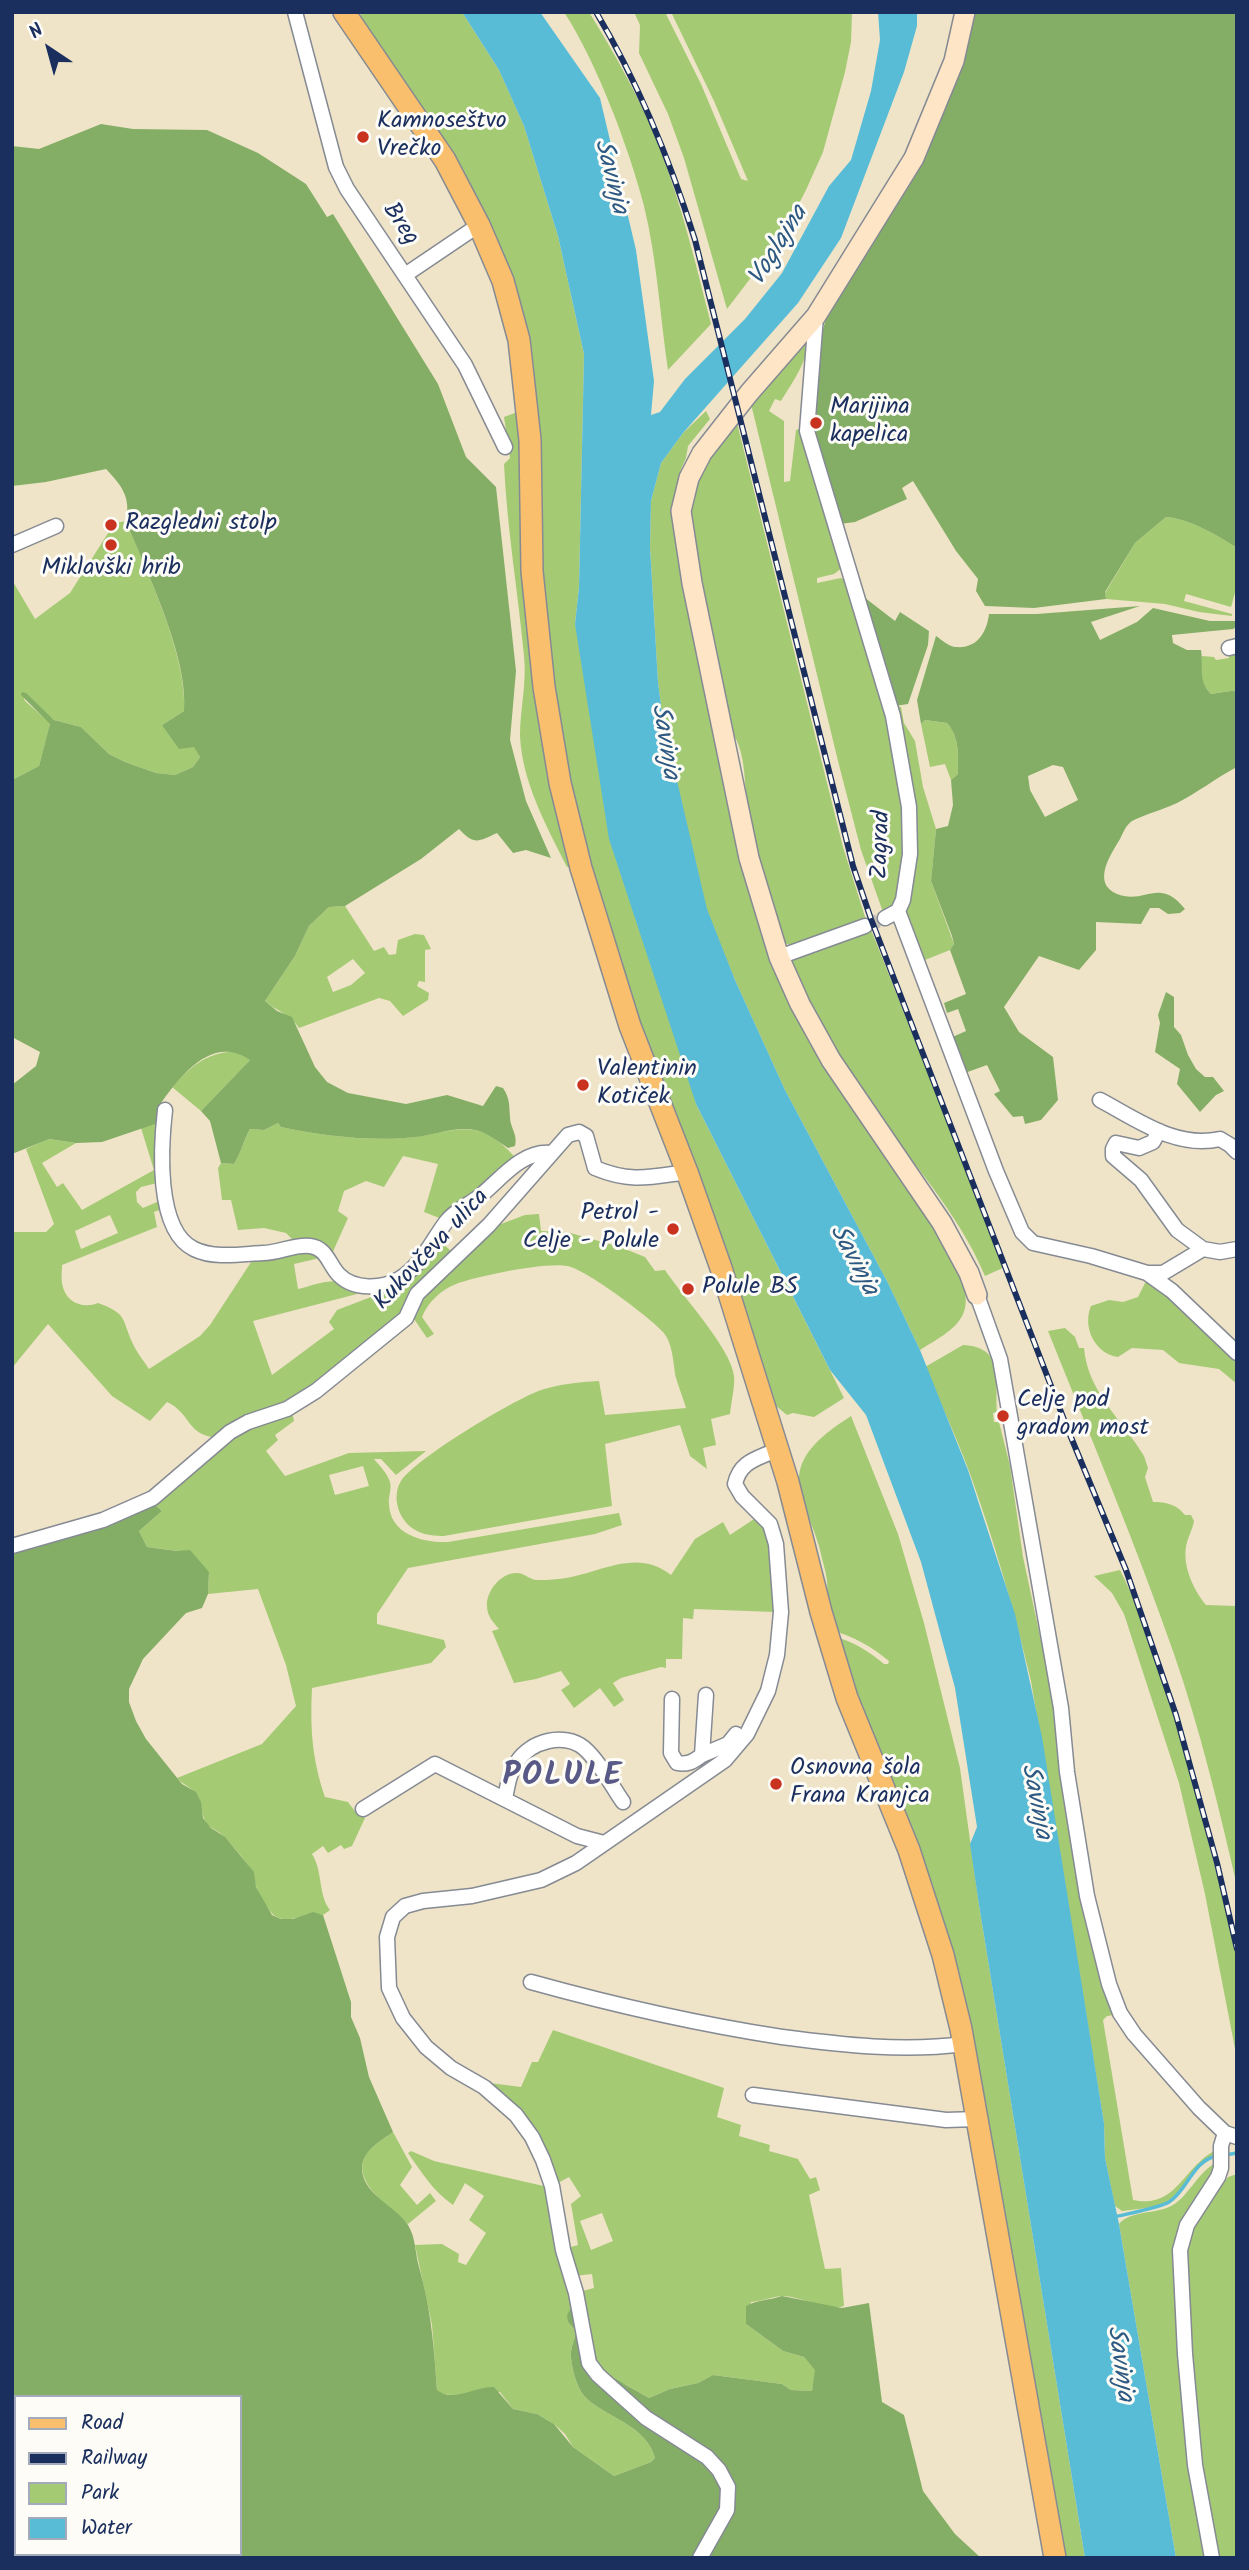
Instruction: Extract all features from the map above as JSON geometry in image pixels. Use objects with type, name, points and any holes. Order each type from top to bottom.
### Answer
[{"type":"main road","points":[[344,12],[445,160],[479,225],[503,281],[519,340],[530,440],[533,571],[544,687],[560,783],[582,868],[630,1027],[687,1172],[721,1268],[788,1482],[821,1612],[847,1698],[909,1850],[943,1955],[964,2044],[1055,2558]]},
{"type":"street","name":"Breg","points":[[295,12],[337,167],[347,189],[465,365],[505,447]]},
{"type":"street","points":[[965,12],[954,61],[914,159],[816,316],[749,393],[702,453],[690,478],[681,510],[692,583],[749,858],[779,957],[800,1004],[831,1060],[942,1223],[969,1273],[1000,1359],[1061,1708],[1067,1772],[1087,1896],[1109,1984],[1120,2012],[1134,2034],[1199,2108],[1231,2135],[1221,2157],[1218,2177],[1187,2225],[1180,2250],[1185,2354],[1195,2465],[1212,2558]]},
{"type":"street","points":[[405,275],[479,225]]},
{"type":"street","name":"Zagrad","points":[[816,316],[807,431],[893,716],[909,807],[910,854],[903,900],[891,915],[1022,1232],[1033,1243],[1091,1256],[1146,1273],[1171,1291],[1237,1353]]},
{"type":"street","points":[[12,545],[57,526]]},
{"type":"street","points":[[779,957],[865,926]]},
{"type":"street","points":[[1100,1100],[1158,1131],[1184,1141],[1205,1142],[1220,1139],[1237,1152]]},
{"type":"street","name":"Kukovčeva ulica","points":[[165,1110],[161,1166],[165,1200],[172,1222],[192,1249],[211,1254],[267,1253],[309,1246],[319,1248],[339,1275],[361,1285],[377,1287],[398,1280],[414,1267],[430,1249],[447,1219],[479,1197],[503,1174],[527,1158],[541,1152],[551,1153]]},
{"type":"street","points":[[1158,1131],[1153,1142],[1139,1148],[1116,1143],[1114,1156],[1142,1180],[1177,1230],[1203,1249],[1220,1252],[1237,1249]]},
{"type":"street","name":"Kukovčeva ulica","points":[[12,1546],[103,1520],[153,1498],[230,1432],[248,1422],[287,1409],[316,1391],[406,1318],[417,1294],[489,1224],[568,1135],[579,1132],[586,1136],[595,1168],[610,1174],[635,1179],[687,1172]]},
{"type":"street","points":[[1146,1273],[1163,1273],[1203,1249]]},
{"type":"street","points":[[699,2558],[727,2510],[728,2487],[719,2470],[707,2457],[646,2418],[598,2375],[589,2363],[576,2293],[563,2250],[550,2178],[532,2137],[516,2115],[484,2087],[451,2068],[426,2047],[404,2018],[389,1989],[387,1937],[393,1917],[405,1906],[471,1896],[541,1880],[576,1863],[725,1760],[747,1734],[768,1691],[780,1635],[776,1544],[770,1524],[742,1496],[736,1484],[738,1472],[745,1464],[776,1450]]},
{"type":"street","points":[[673,1699],[671,1753],[677,1763],[684,1764],[694,1762],[702,1755],[728,1744],[752,1708],[768,1691]]},
{"type":"street","points":[[702,1755],[706,1695]]},
{"type":"street","points":[[505,1798],[510,1774],[517,1760],[528,1749],[548,1741],[565,1739],[583,1748],[622,1802]]},
{"type":"street","points":[[363,1809],[435,1764],[577,1836],[604,1843]]},
{"type":"street","points":[[531,1982],[666,2017],[840,2045],[929,2049],[964,2044]]},
{"type":"street","points":[[754,2095],[946,2120],[977,2119]]},
{"type":"green space","points":[[360,12],[462,12],[499,70],[524,126],[558,236],[584,354],[579,587],[575,624],[696,1104],[844,1398],[814,1417],[793,1413],[787,1415],[776,1406],[716,1220],[639,1025],[591,864],[566,765],[539,563],[528,341],[363,23]]},
{"type":"green space","points":[[564,12],[589,12],[609,45],[653,131],[682,214],[711,324],[668,370],[652,246],[638,183],[621,132],[599,80]]},
{"type":"green space","points":[[634,12],[665,12],[701,84],[741,179],[748,181],[714,101],[671,12],[852,12],[851,42],[845,72],[823,152],[775,250],[727,309],[684,158],[668,114],[639,53],[640,25]]},
{"type":"green space","points":[[971,12],[1237,12],[1237,548],[1194,524],[1166,517],[1135,543],[1105,592],[1106,599],[1034,608],[985,606],[976,591],[978,579],[956,551],[913,481],[902,488],[907,499],[855,522],[840,524],[812,426],[820,341],[829,307],[911,179]]},
{"type":"green space","points":[[101,124],[133,129],[207,130],[258,153],[306,184],[327,217],[333,214],[438,384],[466,457],[496,487],[516,671],[510,740],[526,801],[551,858],[526,850],[513,853],[497,833],[473,840],[459,829],[421,859],[345,906],[329,907],[309,926],[295,956],[265,1001],[277,1011],[292,1017],[315,1067],[327,1082],[348,1093],[406,1104],[447,1095],[483,1106],[496,1086],[503,1088],[509,1102],[515,1146],[508,1148],[484,1133],[468,1129],[416,1137],[365,1138],[297,1130],[281,1127],[278,1123],[264,1130],[250,1129],[234,1164],[221,1163],[210,1121],[201,1111],[250,1060],[236,1053],[223,1052],[210,1055],[187,1071],[159,1106],[161,1122],[102,1142],[76,1143],[49,1139],[12,1154],[12,1085],[36,1066],[40,1052],[12,1037],[12,780],[39,766],[50,724],[21,695],[22,692],[54,720],[81,727],[109,754],[125,762],[156,773],[175,775],[193,767],[200,757],[194,747],[179,749],[162,725],[184,711],[184,689],[173,640],[126,521],[126,498],[121,487],[106,469],[46,482],[12,486],[12,146],[39,149]]},
{"type":"green space","points":[[808,335],[800,370],[781,401],[775,399],[769,411],[784,421],[784,482],[790,481],[796,430],[802,428],[842,568],[834,574],[817,578],[817,583],[841,578],[848,582],[870,666],[891,727],[907,844],[897,904],[884,915],[861,850],[751,404]]},
{"type":"green space","points":[[520,411],[572,867],[567,867],[530,787],[520,736],[525,666],[508,512],[504,464],[510,458],[504,417]]},
{"type":"green space","points":[[706,411],[710,419],[688,446],[676,489],[674,516],[677,551],[746,878],[761,934],[776,973],[959,1270],[966,1299],[965,1310],[954,1327],[920,1350],[888,1283],[785,1090],[706,909],[694,863],[663,721],[658,682],[650,547],[651,501],[661,463],[683,433]]},
{"type":"green space","points":[[736,419],[843,847],[866,920],[794,945],[786,944],[780,933],[756,856],[741,754],[729,728],[690,524],[691,497],[697,478]]},
{"type":"green space","points":[[1166,517],[1194,524],[1237,548],[1237,586],[1231,607],[1186,594],[1184,601],[1232,616],[1165,604],[1106,599],[1105,593],[1135,543]]},
{"type":"green space","points":[[126,521],[155,589],[180,666],[184,711],[162,725],[195,746],[200,757],[193,767],[175,775],[156,773],[125,762],[109,754],[81,727],[54,720],[22,692],[25,701],[50,723],[39,766],[12,780],[12,580],[35,619],[70,593],[110,530],[116,528],[116,523]]},
{"type":"green space","points":[[860,594],[895,621],[900,612],[929,631],[928,645],[908,704],[895,706]]},
{"type":"green space","points":[[1140,606],[1091,622],[1100,640],[1137,622],[1153,608],[1210,621],[1237,621],[1237,627],[1233,629],[1172,635],[1173,643],[1187,650],[1201,650],[1202,678],[1211,694],[1237,690],[1237,767],[1177,803],[1132,821],[1105,868],[1105,883],[1117,894],[1167,894],[1185,909],[1180,913],[1168,914],[1159,908],[1150,908],[1141,924],[1096,922],[1096,950],[1079,970],[1039,956],[1004,1007],[1019,1032],[1053,1057],[1058,1100],[1041,1120],[1025,1124],[1023,1116],[1013,1117],[994,1094],[1000,1091],[987,1065],[962,1074],[948,1039],[966,1031],[958,1009],[947,1013],[944,1003],[966,994],[950,950],[954,944],[952,936],[931,881],[936,829],[948,826],[953,805],[951,780],[958,774],[957,747],[947,723],[925,720],[921,724],[917,700],[936,636],[951,646],[963,647],[980,638],[989,614],[1037,614]],"holes":[[[1053,765],[1063,767],[1078,800],[1045,817],[1030,790],[1028,776]]]},
{"type":"green space","points":[[1237,653],[1237,690],[1211,694],[1202,676],[1202,656],[1214,657],[1216,660],[1229,658],[1229,654]]},
{"type":"green space","points":[[895,706],[901,707],[904,723],[915,741],[923,787],[936,829],[931,881],[954,944],[950,950],[920,962],[905,907],[913,868]]},
{"type":"green space","points":[[925,720],[947,723],[954,735],[958,774],[951,780],[945,764],[930,767],[921,724]]},
{"type":"green space","points":[[345,906],[374,951],[384,947],[389,955],[396,954],[398,940],[415,934],[424,935],[431,949],[425,950],[425,982],[419,981],[417,986],[429,993],[428,1000],[403,1016],[390,1001],[379,998],[299,1028],[288,1016],[265,1001],[295,956],[309,926],[329,907]],"holes":[[[353,959],[365,973],[351,985],[333,992],[327,977]]]},
{"type":"green space","points":[[870,927],[1005,1267],[985,1276],[946,1206],[855,1082],[791,963],[795,957]]},
{"type":"green space","points":[[1166,992],[1174,997],[1174,1027],[1181,1035],[1196,1069],[1205,1077],[1213,1077],[1224,1091],[1216,1095],[1200,1112],[1177,1084],[1180,1069],[1155,1052],[1160,1023],[1158,1015]]},
{"type":"green space","points":[[235,1051],[251,1059],[201,1111],[172,1087],[207,1058]]},
{"type":"green space","points":[[161,1122],[161,1182],[141,1187],[136,1192],[137,1202],[143,1208],[164,1199],[165,1208],[154,1212],[157,1227],[62,1265],[62,1278],[64,1290],[71,1300],[81,1305],[98,1303],[119,1314],[149,1369],[200,1336],[255,1256],[307,1249],[324,1257],[294,1264],[298,1289],[338,1281],[351,1287],[357,1294],[253,1321],[272,1375],[334,1329],[329,1322],[337,1310],[371,1297],[428,1259],[441,1242],[452,1252],[401,1317],[313,1389],[217,1438],[199,1432],[181,1412],[167,1402],[150,1421],[112,1396],[48,1324],[12,1368],[12,1232],[46,1232],[54,1224],[26,1149],[48,1139],[76,1143],[42,1163],[57,1187],[63,1183],[82,1210],[154,1170],[141,1128]],"holes":[[[110,1215],[118,1233],[81,1249],[75,1231]]]},
{"type":"green space","points":[[278,1123],[281,1127],[297,1130],[365,1138],[399,1138],[474,1130],[498,1141],[517,1160],[442,1219],[424,1212],[438,1164],[403,1156],[384,1187],[366,1181],[344,1191],[338,1211],[348,1218],[331,1256],[297,1244],[286,1233],[264,1228],[238,1230],[231,1200],[222,1200],[218,1168],[221,1163],[234,1164],[250,1129],[264,1130]]},
{"type":"green space","points":[[539,1214],[541,1231],[567,1232],[620,1247],[645,1257],[655,1271],[665,1270],[715,1337],[731,1364],[734,1381],[730,1414],[711,1419],[716,1445],[703,1448],[707,1469],[690,1456],[680,1425],[605,1444],[612,1506],[444,1536],[420,1532],[410,1527],[400,1513],[397,1495],[401,1481],[425,1458],[488,1417],[528,1396],[555,1386],[599,1381],[605,1415],[686,1408],[676,1378],[671,1347],[663,1332],[617,1294],[567,1266],[512,1270],[450,1287],[431,1302],[422,1317],[434,1334],[427,1338],[412,1316],[416,1304],[497,1222],[501,1224],[525,1215]]},
{"type":"green space","points":[[1147,1279],[1237,1356],[1237,1384],[1219,1369],[1179,1363],[1163,1350],[1132,1348],[1118,1357],[1103,1351],[1097,1345],[1092,1338],[1088,1322],[1091,1306],[1109,1300],[1123,1302],[1138,1297]]},
{"type":"green space","points":[[1065,1328],[1075,1337],[1079,1348],[1084,1348],[1092,1379],[1099,1392],[1144,1456],[1148,1468],[1145,1477],[1153,1502],[1166,1503],[1185,1515],[1191,1515],[1194,1521],[1187,1542],[1186,1559],[1189,1576],[1197,1591],[1206,1605],[1237,1606],[1237,1886],[1201,1740],[1174,1654],[1129,1532],[1048,1331]]},
{"type":"green space","points":[[963,1345],[986,1352],[995,1367],[997,1412],[993,1413],[994,1422],[999,1422],[1010,1466],[1023,1557],[1055,1706],[1068,1828],[1101,1978],[1114,2015],[1103,2020],[1133,2200],[1159,2199],[1178,2186],[1203,2159],[1214,2151],[1216,2156],[1197,2170],[1171,2199],[1155,2206],[1122,2211],[1115,2206],[1105,2158],[1104,2123],[1031,1681],[1003,1575],[978,1497],[925,1367]]},
{"type":"green space","points":[[292,1412],[294,1421],[275,1435],[278,1440],[266,1451],[285,1476],[349,1453],[426,1451],[396,1475],[381,1459],[374,1459],[390,1482],[389,1504],[395,1523],[419,1539],[448,1542],[619,1513],[622,1525],[595,1534],[408,1568],[377,1614],[377,1624],[444,1640],[446,1647],[431,1663],[312,1688],[313,1743],[325,1797],[348,1802],[365,1818],[352,1846],[344,1849],[341,1845],[328,1853],[323,1846],[312,1854],[330,1910],[323,1915],[311,1914],[282,1919],[274,1915],[259,1894],[250,1867],[224,1837],[208,1825],[197,1795],[177,1778],[262,1744],[296,1706],[286,1665],[258,1589],[208,1594],[209,1572],[178,1551],[147,1547],[139,1531],[162,1511],[152,1502],[240,1430]],"holes":[[[363,1466],[369,1486],[335,1495],[329,1475]]]},
{"type":"green space","points":[[851,1416],[898,1534],[924,1623],[960,1768],[979,1905],[1085,2558],[1062,2558],[969,2019],[948,1933],[834,1637],[861,1648],[884,1664],[889,1661],[862,1642],[831,1630],[826,1573],[799,1485],[801,1466],[811,1448]]},
{"type":"green space","points":[[152,1502],[162,1511],[139,1531],[147,1547],[190,1550],[209,1572],[208,1594],[202,1608],[186,1613],[143,1659],[129,1689],[129,1702],[146,1739],[182,1784],[196,1792],[201,1802],[203,1818],[211,1828],[225,1837],[254,1872],[256,1887],[272,1915],[281,1919],[293,1919],[313,1912],[323,1915],[351,2002],[351,2017],[360,2038],[369,2077],[393,2132],[373,2146],[366,2156],[362,2167],[363,2176],[373,2192],[403,2218],[413,2235],[429,2313],[437,2390],[450,2395],[494,2387],[513,2409],[537,2414],[554,2424],[573,2447],[614,2476],[651,2462],[655,2458],[644,2438],[626,2423],[586,2398],[578,2384],[571,2357],[576,2331],[568,2322],[567,2315],[571,2308],[568,2286],[586,2362],[707,2463],[724,2488],[726,2502],[697,2558],[12,2558],[12,1550]]},
{"type":"green space","points":[[757,1517],[767,1530],[770,1545],[775,1612],[694,1609],[693,1619],[683,1618],[682,1659],[666,1659],[666,1668],[621,1678],[613,1683],[624,1700],[614,1707],[600,1688],[574,1708],[561,1690],[570,1684],[561,1671],[514,1683],[492,1631],[499,1629],[487,1610],[489,1595],[500,1579],[519,1573],[536,1580],[572,1577],[629,1563],[644,1563],[671,1575],[695,1539],[723,1522],[730,1535]]},
{"type":"green space","points":[[1120,1570],[1149,1636],[1172,1707],[1193,1779],[1235,1949],[1239,1999],[1237,2059],[1205,1894],[1179,1783],[1124,1614],[1112,1593],[1094,1576]]},
{"type":"green space","points":[[553,2030],[724,2088],[717,2117],[741,2125],[739,2136],[770,2145],[769,2151],[798,2159],[810,2179],[816,2177],[820,2190],[809,2195],[825,2269],[841,2268],[844,2306],[822,2306],[792,2297],[776,2297],[751,2302],[746,2324],[783,2351],[804,2357],[816,2370],[812,2391],[791,2390],[782,2384],[713,2375],[698,2383],[670,2389],[649,2398],[625,2384],[607,2380],[593,2364],[579,2292],[594,2288],[592,2274],[574,2276],[567,2248],[578,2245],[571,2204],[581,2196],[569,2177],[556,2184],[519,2113],[490,2083],[521,2087],[532,2062],[538,2062]],"holes":[[[602,2213],[613,2241],[591,2250],[580,2221]]]},
{"type":"green space","points":[[393,2132],[412,2167],[400,2185],[417,2205],[430,2193],[436,2201],[408,2224],[374,2193],[363,2174],[367,2153]]},
{"type":"green space","points":[[411,2151],[434,2161],[548,2187],[571,2308],[568,2322],[576,2331],[571,2354],[572,2368],[580,2390],[595,2405],[644,2438],[655,2458],[651,2462],[614,2476],[573,2447],[565,2434],[554,2424],[537,2414],[513,2409],[500,2392],[451,2395],[439,2393],[432,2325],[415,2245],[442,2244],[459,2254],[458,2262],[466,2265],[486,2233],[469,2220],[484,2196],[465,2183],[453,2205],[428,2181],[408,2153]]},
{"type":"green space","points":[[1217,2162],[1216,2170],[1180,2225],[1208,2558],[1176,2558],[1119,2224],[1129,2217],[1169,2207]]},
{"type":"green space","points":[[1237,2174],[1237,2558],[1218,2558],[1201,2452],[1192,2371],[1185,2257],[1190,2228],[1228,2177]]},
{"type":"green space","points":[[782,2296],[842,2308],[869,2303],[882,2402],[904,2415],[923,2491],[955,2534],[981,2558],[703,2558],[731,2485],[672,2431],[607,2380],[614,2378],[649,2398],[670,2389],[698,2383],[713,2375],[782,2384],[791,2390],[812,2391],[815,2370],[804,2357],[783,2351],[746,2324],[746,2306]]},
{"type":"water","name":"Savinja","points":[[462,12],[540,12],[600,98],[636,250],[654,381],[651,415],[660,412],[685,379],[745,319],[782,273],[829,186],[851,160],[871,91],[880,40],[878,12],[917,12],[917,26],[904,72],[841,238],[798,303],[683,433],[661,463],[651,501],[650,547],[658,682],[663,721],[707,909],[735,980],[785,1090],[888,1283],[920,1350],[968,1470],[1015,1614],[1042,1737],[1104,2123],[1105,2158],[1119,2224],[1176,2558],[1085,2558],[979,1905],[970,1844],[977,1827],[955,1688],[921,1562],[866,1415],[830,1370],[696,1104],[609,839],[575,624],[579,587],[584,354],[558,236],[524,126],[499,70]]},
{"type":"waterway","points":[[1225,2155],[1237,2153]]},
{"type":"waterway","points":[[1114,2217],[1169,2202],[1202,2163],[1217,2156]]},
{"type":"tunnel","points":[[865,926],[885,918]]},
{"type":"railway","points":[[596,12],[612,39],[652,123],[695,240],[853,866],[1068,1430],[1126,1570],[1176,1715],[1217,1863],[1237,1949]]},
{"type":"place","name":"Kamnoseštvo Vrečko","points":[[363,137]]},
{"type":"place","name":"Marijina kapelica","points":[[816,423]]},
{"type":"place","name":"Razgledni stolp","points":[[111,525]]},
{"type":"place","name":"Miklavški hrib","points":[[111,545]]},
{"type":"place","name":"Valentinin Kotiček","points":[[583,1085]]},
{"type":"place","name":"Petrol - Celje - Polule","points":[[673,1229]]},
{"type":"place","name":"Polule BS","points":[[688,1289]]},
{"type":"place","name":"Celje pod gradom most","points":[[1003,1416]]},
{"type":"place","name":"Osnovna šola Frana Kranjca","points":[[776,1784]]},
{"type":"district","name":"POLULE","points":[[563,1779]]},
{"type":"water label","name":"Voglajna","points":[[780,247]]}]
